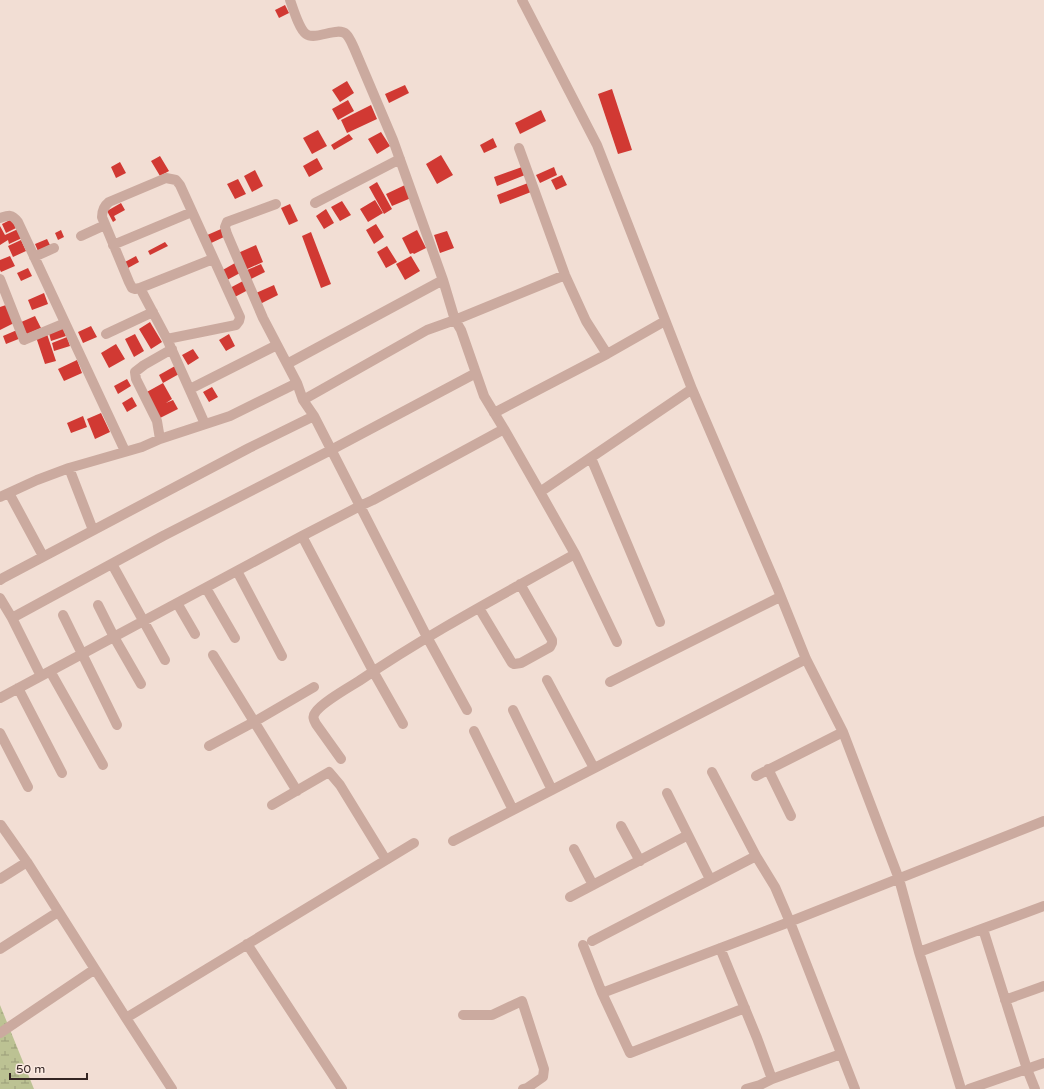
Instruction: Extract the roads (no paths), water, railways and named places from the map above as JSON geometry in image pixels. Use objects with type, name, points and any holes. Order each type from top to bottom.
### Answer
[{"type":"street","points":[[290,0],[305,34],[313,36],[343,32],[347,35],[354,48],[393,140],[484,396],[575,554],[617,642]]},
{"type":"street","points":[[522,0],[597,145],[692,389],[806,659],[843,732],[899,879],[919,952],[962,1089]]},
{"type":"street","points":[[520,148],[564,275],[586,321],[607,354]]},
{"type":"street","points":[[315,203],[400,159]]},
{"type":"street","points":[[167,339],[236,325],[240,317],[180,185],[176,180],[166,178],[109,202],[105,206],[102,212],[102,217],[132,288],[140,288],[213,259]]},
{"type":"street","points":[[276,204],[227,222],[225,227],[227,234],[263,318],[297,383],[303,400],[314,416],[427,637],[467,710]]},
{"type":"street","points":[[113,245],[192,212]]},
{"type":"street","points":[[0,218],[11,216],[18,222],[125,451]]},
{"type":"street","points":[[81,236],[105,225]]},
{"type":"street","points":[[34,257],[54,248]]},
{"type":"street","points":[[303,400],[427,330],[456,320],[564,275]]},
{"type":"street","points":[[0,279],[24,340],[65,323]]},
{"type":"street","points":[[287,364],[443,280]]},
{"type":"street","points":[[140,288],[172,349],[205,424]]},
{"type":"street","points":[[106,334],[153,312]]},
{"type":"street","points":[[494,413],[607,354],[666,321]]},
{"type":"street","points":[[190,389],[277,345]]},
{"type":"street","points":[[160,439],[156,421],[136,378],[135,372],[172,349]]},
{"type":"street","points":[[12,618],[163,536],[331,450],[476,373]]},
{"type":"street","points":[[43,556],[5,495],[37,480],[69,468],[142,446],[230,416],[297,383]]},
{"type":"street","points":[[540,492],[692,389]]},
{"type":"street","points":[[0,580],[249,448],[314,416]]},
{"type":"street","points":[[0,698],[302,536],[374,500],[504,429]]},
{"type":"street","points":[[591,458],[660,622]]},
{"type":"street","points":[[69,468],[94,530]]},
{"type":"street","points":[[302,536],[404,724]]},
{"type":"street","points":[[341,759],[313,718],[314,714],[322,706],[427,637],[575,554]]},
{"type":"street","points":[[112,564],[165,660]]},
{"type":"street","points":[[237,571],[282,656]]},
{"type":"street","points":[[479,608],[512,663],[521,663],[550,647],[552,640],[520,584]]},
{"type":"street","points":[[206,588],[235,638]]},
{"type":"street","points":[[610,682],[780,596]]},
{"type":"street","points":[[0,598],[12,618],[41,676]]},
{"type":"street","points":[[177,603],[195,634]]},
{"type":"street","points":[[98,605],[114,637],[141,684]]},
{"type":"street","points":[[63,616],[117,725]]},
{"type":"street","points":[[213,655],[297,791]]},
{"type":"street","points":[[453,841],[806,659]]},
{"type":"street","points":[[50,671],[103,765]]},
{"type":"street","points":[[547,680],[594,768]]},
{"type":"street","points":[[208,746],[254,722],[314,686]]},
{"type":"street","points":[[18,688],[62,773]]},
{"type":"street","points":[[513,710],[552,790]]},
{"type":"street","points":[[474,731],[514,810]]},
{"type":"street","points":[[756,776],[843,732]]},
{"type":"street","points":[[0,733],[28,787]]},
{"type":"street","points":[[768,769],[791,816]]},
{"type":"street","points":[[272,805],[329,772],[340,786],[386,860]]},
{"type":"street","points":[[712,772],[756,856],[776,887],[855,1089]]},
{"type":"street","points":[[668,793],[710,879]]},
{"type":"street","points":[[602,993],[790,922],[1044,821]]},
{"type":"street","points":[[0,826],[1,825],[27,862],[172,1089]]},
{"type":"street","points":[[621,826],[640,860]]},
{"type":"street","points":[[570,897],[688,835]]},
{"type":"street","points":[[126,1018],[414,843]]},
{"type":"street","points":[[574,849],[593,885]]},
{"type":"street","points":[[745,1008],[630,1054],[602,993],[588,943],[756,856]]},
{"type":"street","points":[[0,879],[27,862]]},
{"type":"street","points":[[919,952],[1044,906]]},
{"type":"street","points":[[0,948],[58,912]]},
{"type":"street","points":[[983,929],[1027,1069],[1035,1089]]},
{"type":"street","points":[[247,944],[342,1089]]},
{"type":"street","points":[[720,948],[772,1079]]},
{"type":"street","points":[[0,1033],[95,969]]},
{"type":"street","points":[[1005,1000],[1044,986]]},
{"type":"street","points":[[463,1014],[492,1015],[522,1001],[544,1069],[543,1077],[527,1088],[523,1089]]},
{"type":"street","points":[[746,1089],[841,1054]]},
{"type":"street","points":[[969,1089],[1044,1063]]}]
